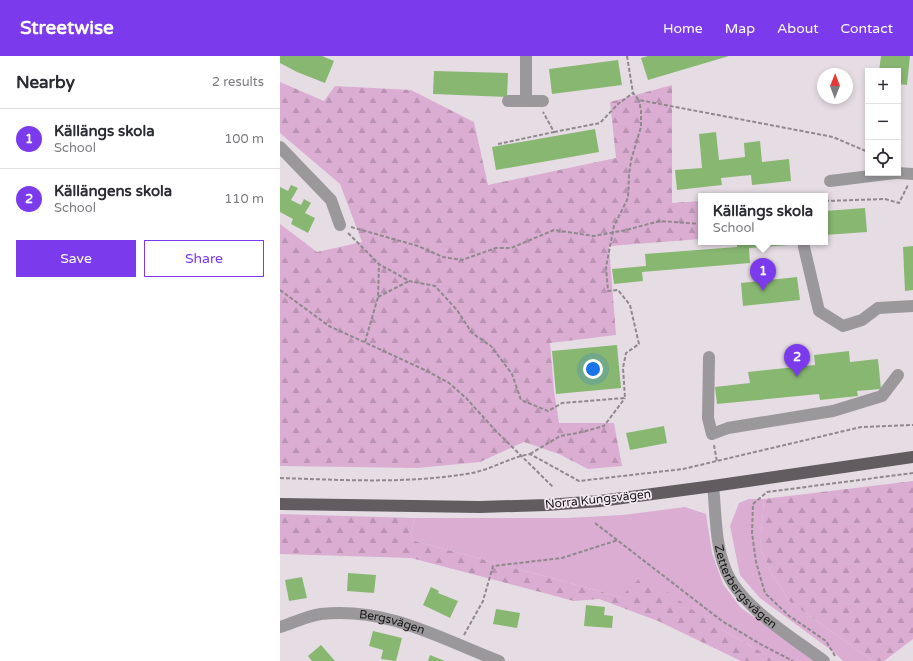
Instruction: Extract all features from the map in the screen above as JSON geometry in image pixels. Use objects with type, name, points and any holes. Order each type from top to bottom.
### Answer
[{"type":"main road","name":"Norra Kungsvägen","points":[[280,504],[480,507],[600,501],[913,457]]},
{"type":"street","points":[[508,101],[535,101],[526,56]]},
{"type":"street","points":[[280,147],[331,200],[340,225]]},
{"type":"street","points":[[901,174],[911,178]]},
{"type":"street","points":[[830,181],[871,176]]},
{"type":"street","points":[[804,246],[819,311],[843,326],[862,320],[878,308],[913,306]]},
{"type":"street","points":[[709,357],[708,418],[712,434],[728,428],[833,411],[882,396],[898,375]]},
{"type":"street","name":"Zetterbergsvägen","points":[[713,486],[718,541],[725,568],[734,586],[749,604],[824,661]]},
{"type":"street","name":"Bergsvägen","points":[[280,627],[319,615],[369,615],[411,625],[499,661]]},
{"type":"path","points":[[280,478],[349,480],[427,479],[474,473],[502,464],[521,455],[530,454],[560,436],[604,426],[625,398],[623,368],[626,353],[639,344],[630,305],[618,290],[608,291],[606,266],[614,226],[628,198],[631,160],[641,127],[639,100],[633,93],[627,56]]},
{"type":"path","points":[[498,144],[600,123],[618,104],[633,93]]},
{"type":"path","points":[[639,100],[833,137],[865,151]]},
{"type":"path","points":[[535,101],[554,132]]},
{"type":"path","points":[[828,202],[884,198],[900,203],[911,178]]},
{"type":"path","points":[[340,225],[399,240],[443,256],[462,260],[496,248],[511,248],[554,230],[594,236],[613,233],[660,221],[698,224]]},
{"type":"path","points":[[340,225],[379,264],[409,281],[435,286],[457,310],[472,333],[491,346],[512,374],[521,400],[548,411],[562,403],[625,398]]},
{"type":"path","points":[[365,343],[378,297],[379,264]]},
{"type":"path","points":[[378,297],[409,281]]},
{"type":"path","points":[[280,290],[329,326],[427,371],[448,383],[466,398],[496,431],[554,487]]},
{"type":"path","points":[[530,454],[579,481],[683,469],[861,427],[913,425]]},
{"type":"path","points":[[712,434],[717,462]]},
{"type":"path","points":[[835,661],[835,653],[826,641],[788,615],[765,593],[756,562],[752,533],[753,504],[768,492],[913,473]]},
{"type":"path","points":[[595,523],[722,621],[762,645],[794,661]]},
{"type":"path","points":[[458,645],[483,602],[493,566],[562,558],[618,540]]},
{"type":"green space","points":[[280,82],[324,101],[335,86],[411,90],[474,122],[488,185],[616,158],[610,102],[672,85],[672,203],[698,201],[698,239],[609,246],[616,335],[550,343],[554,391],[559,423],[614,423],[622,466],[588,469],[559,454],[524,442],[480,462],[418,468],[280,466],[280,224],[317,252],[362,242],[340,184],[280,133]]},
{"type":"green space","points":[[913,481],[913,639],[884,661],[873,661],[790,602],[772,574],[760,547],[764,499]]},
{"type":"green space","points":[[749,499],[764,499],[760,547],[772,574],[790,602],[873,661],[843,661],[835,653],[760,598],[740,575],[730,526],[739,503]]},
{"type":"green space","points":[[685,507],[706,514],[712,553],[723,584],[741,608],[815,661],[778,661],[717,627],[621,597],[411,540],[414,518],[566,518],[623,515]]},
{"type":"green space","points":[[280,514],[414,518],[411,540],[621,597],[643,575],[717,627],[778,661],[741,661],[658,621],[599,599],[574,601],[411,558],[280,554]]},
{"type":"building","points":[[280,56],[322,56],[334,61],[325,83],[297,72],[280,63]]},
{"type":"building","points":[[648,56],[729,56],[648,80],[641,58]]},
{"type":"building","points":[[881,56],[910,56],[907,85],[901,84],[901,68],[879,68]]},
{"type":"building","points":[[618,60],[622,85],[552,94],[549,69]]},
{"type":"building","points":[[434,71],[508,73],[507,97],[433,94]]},
{"type":"building","points":[[595,129],[599,152],[496,170],[492,147]]},
{"type":"building","points":[[716,132],[719,160],[745,157],[744,143],[760,141],[762,162],[789,159],[791,181],[752,185],[751,175],[721,178],[722,185],[677,190],[675,170],[702,168],[699,134]]},
{"type":"building","points":[[291,185],[298,188],[291,200],[301,205],[304,199],[311,203],[305,213],[315,218],[308,233],[291,224],[293,219],[280,212],[280,187],[288,191]]},
{"type":"building","points":[[865,208],[867,232],[828,235],[828,211]]},
{"type":"building","points":[[737,245],[788,245],[749,248],[750,263],[642,272],[643,281],[614,284],[612,269],[646,266],[645,254],[737,247]]},
{"type":"building","points":[[913,246],[913,290],[905,291],[903,247]]},
{"type":"building","points":[[797,277],[800,300],[743,306],[741,283]]},
{"type":"building","points":[[617,345],[621,388],[556,394],[552,351]]},
{"type":"building","points":[[849,351],[850,362],[878,359],[881,389],[857,391],[858,396],[820,400],[819,394],[717,404],[715,387],[750,383],[748,372],[815,365],[814,355]]},
{"type":"building","points":[[664,426],[667,443],[630,450],[626,433]]},
{"type":"building","points":[[348,573],[376,575],[374,593],[347,591]]},
{"type":"building","points":[[302,577],[307,598],[289,601],[285,580]]},
{"type":"building","points":[[431,587],[439,591],[438,593],[458,601],[450,618],[423,605]]},
{"type":"building","points":[[586,605],[605,607],[604,615],[613,616],[612,628],[584,626]]},
{"type":"building","points":[[496,609],[520,613],[517,628],[493,624]]},
{"type":"building","points":[[373,631],[402,638],[396,661],[381,659],[383,650],[369,646]]},
{"type":"building","points":[[321,645],[335,661],[312,661],[308,656]]},
{"type":"building","points":[[430,655],[445,661],[428,661]]},
{"type":"place","name":"Källängs skola","points":[[763,291]]},
{"type":"place","name":"Källängens skola","points":[[797,377]]}]
